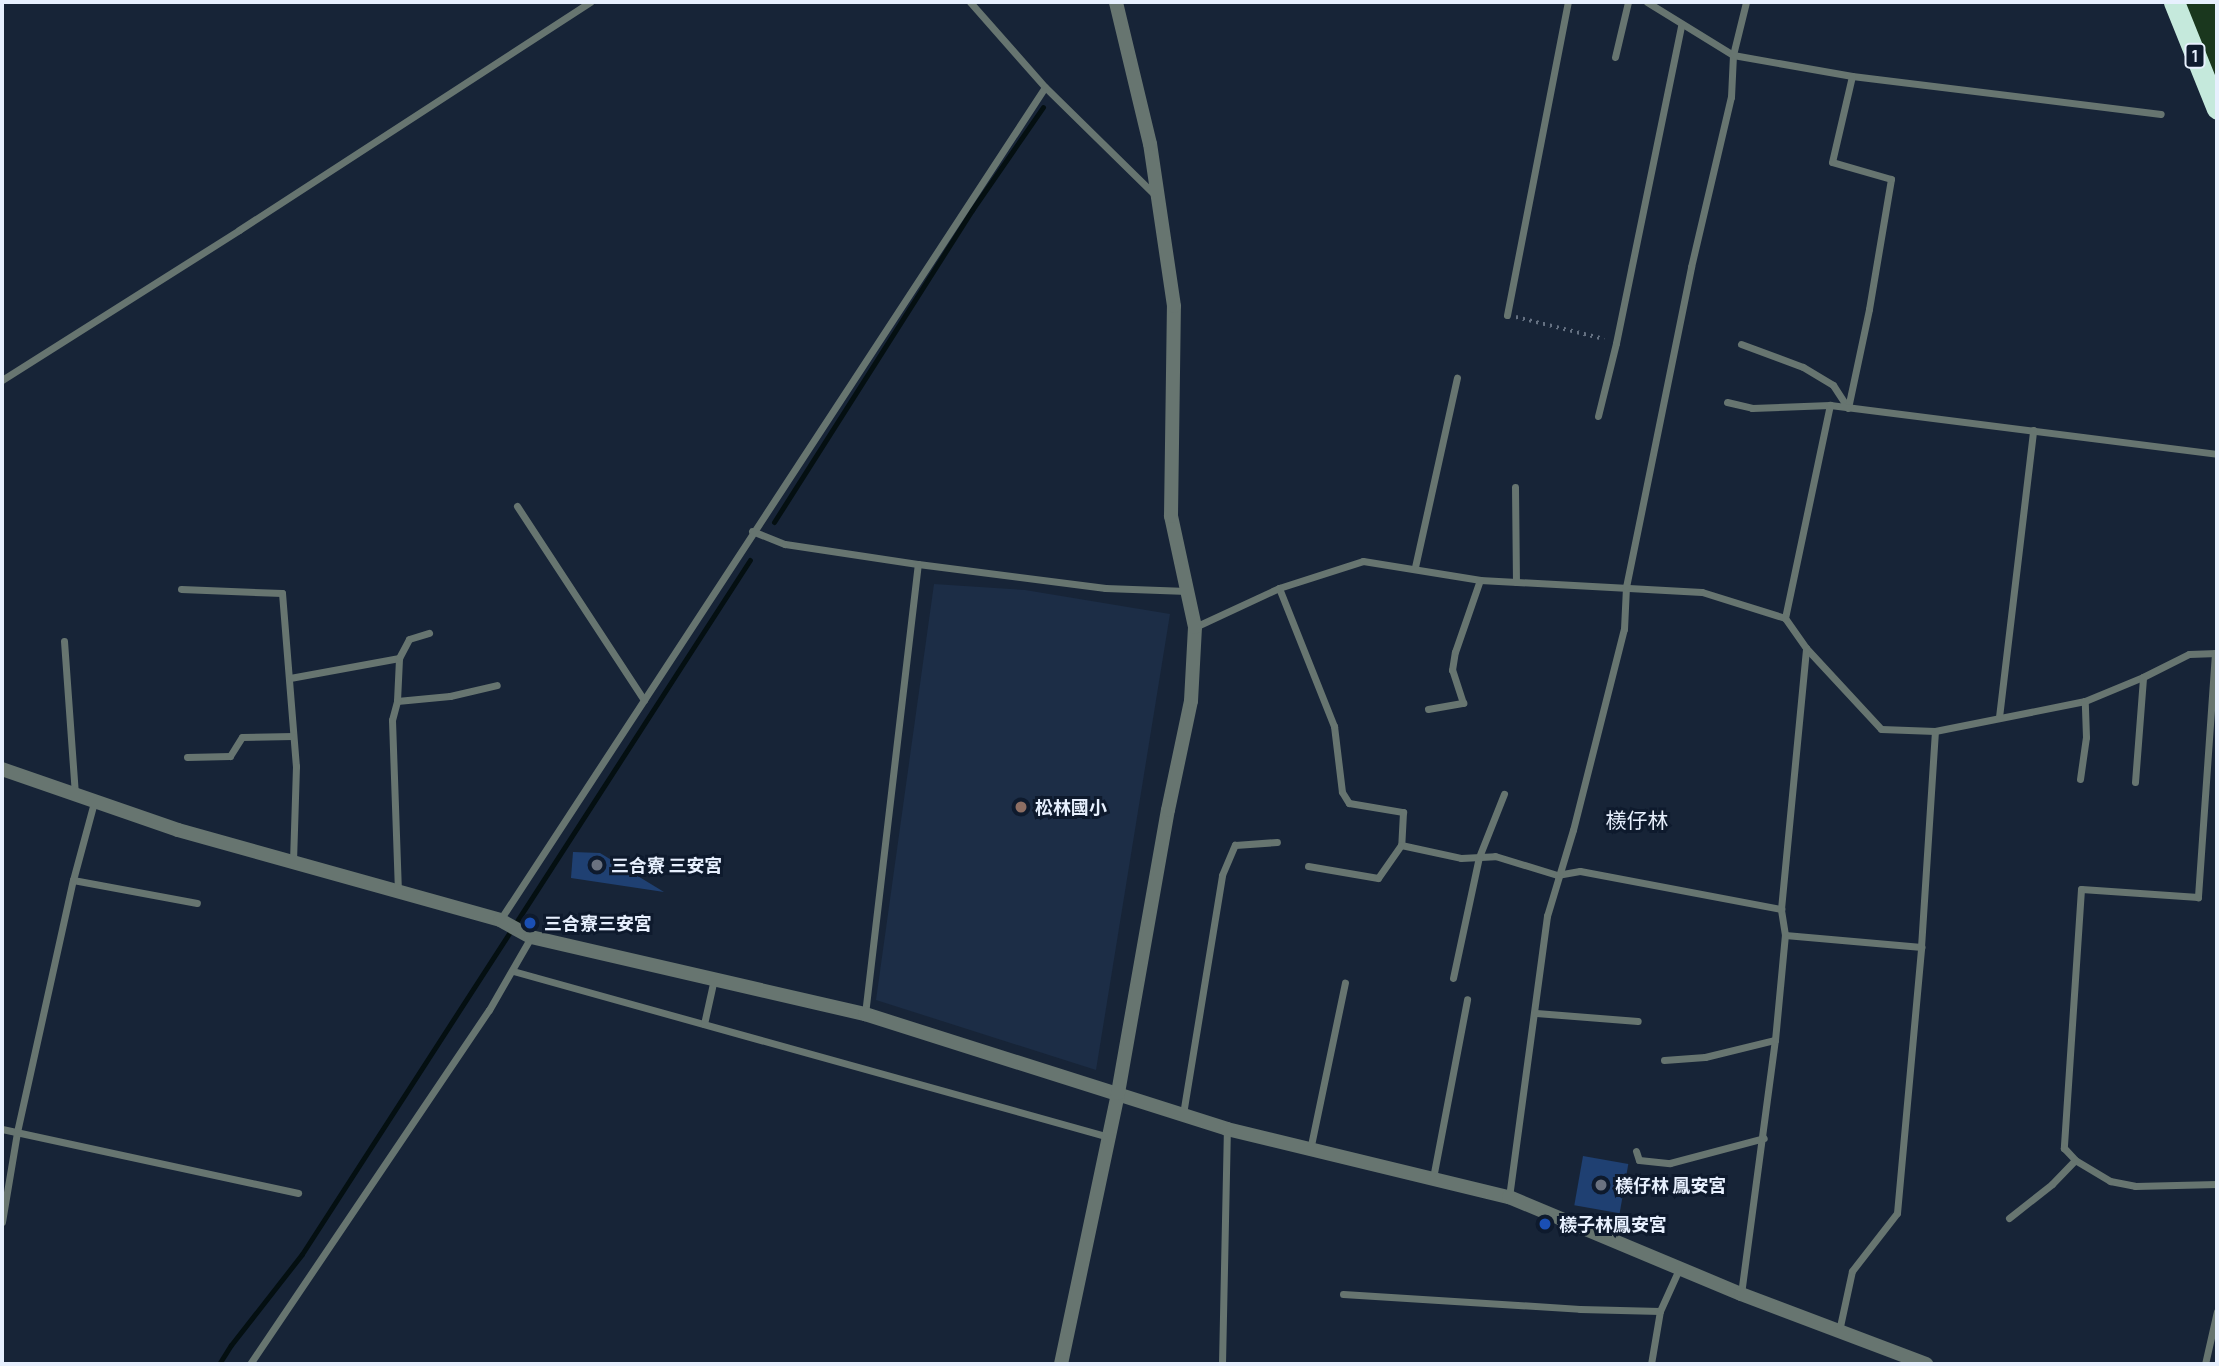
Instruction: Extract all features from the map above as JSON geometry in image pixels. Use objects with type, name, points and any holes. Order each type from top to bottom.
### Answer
[{"type":"highway","name":"1","points":[[2174,2],[2217,109]]},
{"type":"street","points":[[1061,1364],[1118,1093],[1168,810],[1191,701],[1195,627],[1171,516],[1174,322],[1150,144],[1116,2]]},
{"type":"street","points":[[2,769],[94,802],[293,863],[500,920],[531,937],[865,1014],[1227,1129],[1509,1197],[1741,1294],[1926,1364]]},
{"type":"lane","points":[[2,380],[240,230],[590,2]]},
{"type":"lane","points":[[970,2],[1045,87],[1158,199]]},
{"type":"lane","points":[[1507,315],[1568,2]]},
{"type":"lane","points":[[1615,57],[1628,2]]},
{"type":"lane","points":[[1647,2],[1734,55],[1852,76],[2161,114]]},
{"type":"lane","points":[[1509,1197],[1547,916],[1557,875],[1573,830],[1624,629],[1626,587],[1691,267],[1731,97],[1734,55],[1746,2]]},
{"type":"lane","points":[[1598,416],[1616,343],[1681,25]]},
{"type":"lane","points":[[1848,408],[1869,309],[1891,179],[1832,162],[1852,76]]},
{"type":"lane","points":[[500,920],[1045,87]]},
{"type":"lane","points":[[1741,344],[1803,367],[1833,385],[1848,408]]},
{"type":"lane","points":[[1415,567],[1457,378]]},
{"type":"lane","points":[[1727,402],[1752,408],[1830,405],[2217,454]]},
{"type":"lane","points":[[1785,618],[1830,405]]},
{"type":"lane","points":[[1999,717],[2033,430]]},
{"type":"lane","points":[[1514,487],[1516,582]]},
{"type":"lane","points":[[517,506],[644,700]]},
{"type":"lane","points":[[752,531],[785,544],[918,564],[1105,588],[1188,591]]},
{"type":"lane","points":[[1195,627],[1279,588],[1363,561],[1415,567],[1480,580],[1702,592],[1785,618],[1806,648],[1881,729],[1935,731],[2085,701],[2189,654],[2216,653],[2198,897],[2081,889],[2064,1148],[2075,1160],[2110,1181],[2135,1186],[2217,1184]]},
{"type":"lane","points":[[865,1014],[918,564]]},
{"type":"lane","points":[[1428,709],[1462,703],[1452,670],[1455,652],[1480,580]]},
{"type":"lane","points":[[1279,588],[1334,726],[1342,792],[1349,803],[1403,812],[1401,845],[1378,878],[1308,866]]},
{"type":"lane","points":[[181,589],[282,593],[296,766],[293,863]]},
{"type":"lane","points":[[398,892],[392,720],[397,701],[399,658],[409,639],[429,633]]},
{"type":"lane","points":[[64,641],[75,795]]},
{"type":"lane","points":[[1741,1294],[1775,1040],[1785,935],[1781,909],[1806,648]]},
{"type":"lane","points":[[290,678],[399,658]]},
{"type":"lane","points":[[2135,782],[2143,677]]},
{"type":"lane","points":[[397,701],[450,696],[497,685]]},
{"type":"lane","points":[[2080,779],[2086,737],[2085,701]]},
{"type":"lane","points":[[1839,1331],[1852,1271],[1897,1213],[1921,947],[1935,731]]},
{"type":"lane","points":[[187,757],[230,755],[243,737],[293,736]]},
{"type":"lane","points":[[1453,978],[1479,857],[1504,794]]},
{"type":"lane","points":[[2,1222],[5,1191],[17,1132],[73,880],[94,802]]},
{"type":"lane","points":[[1182,1114],[1222,875],[1235,845],[1277,842]]},
{"type":"lane","points":[[1401,845],[1461,858],[1495,856],[1557,875],[1580,871],[1781,909]]},
{"type":"lane","points":[[73,880],[197,903]]},
{"type":"lane","points":[[1785,935],[1921,947]]},
{"type":"lane","points":[[250,1364],[513,971],[531,937]]},
{"type":"lane","points":[[513,971],[1109,1137]]},
{"type":"lane","points":[[704,1024],[714,978]]},
{"type":"lane","points":[[1310,1150],[1345,983]]},
{"type":"lane","points":[[1433,1178],[1467,999]]},
{"type":"lane","points":[[1536,1013],[1638,1021]]},
{"type":"lane","points":[[1664,1060],[1705,1057],[1775,1040]]},
{"type":"lane","points":[[2,1129],[298,1193]]},
{"type":"lane","points":[[1222,1364],[1227,1129]]},
{"type":"lane","points":[[1636,1151],[1639,1160],[1670,1163],[1764,1138]]},
{"type":"lane","points":[[2009,1218],[2052,1184],[2075,1160]]},
{"type":"lane","points":[[1651,1364],[1660,1311],[1681,1267]]},
{"type":"lane","points":[[1343,1294],[1580,1309],[1660,1311]]},
{"type":"lane","points":[[2205,1364],[2217,1311]]},
{"type":"path","points":[[1507,315],[1616,343]]},
{"type":"shaded area","name":"松林國小","points":[[934,584],[1025,590],[1170,614],[1096,1070],[876,1000]]},
{"type":"green space","points":[[2167,2],[2217,2],[2217,124]]},
{"type":"building","name":"三合寮 三安宮","points":[[573,852],[600,853],[664,892],[571,878]]},
{"type":"building","name":"檨仔林 鳳安宮","points":[[1583,1156],[1628,1164],[1620,1213],[1574,1205]]},
{"type":"waterway","points":[[774,522],[972,210],[1043,107]]},
{"type":"waterway","points":[[219,1364],[302,1254],[750,560]]},
{"type":"place","name":"松林國小","points":[[1021,807]]},
{"type":"place","name":"三合寮 三安宮","points":[[597,865]]},
{"type":"place","name":"三合寮三安宮","points":[[530,923]]},
{"type":"place","name":"檨仔林 鳳安宮","points":[[1601,1185]]},
{"type":"place","name":"檨子林鳳安宮","points":[[1545,1224]]},
{"type":"district","name":"檨仔林","points":[[1637,820]]}]
